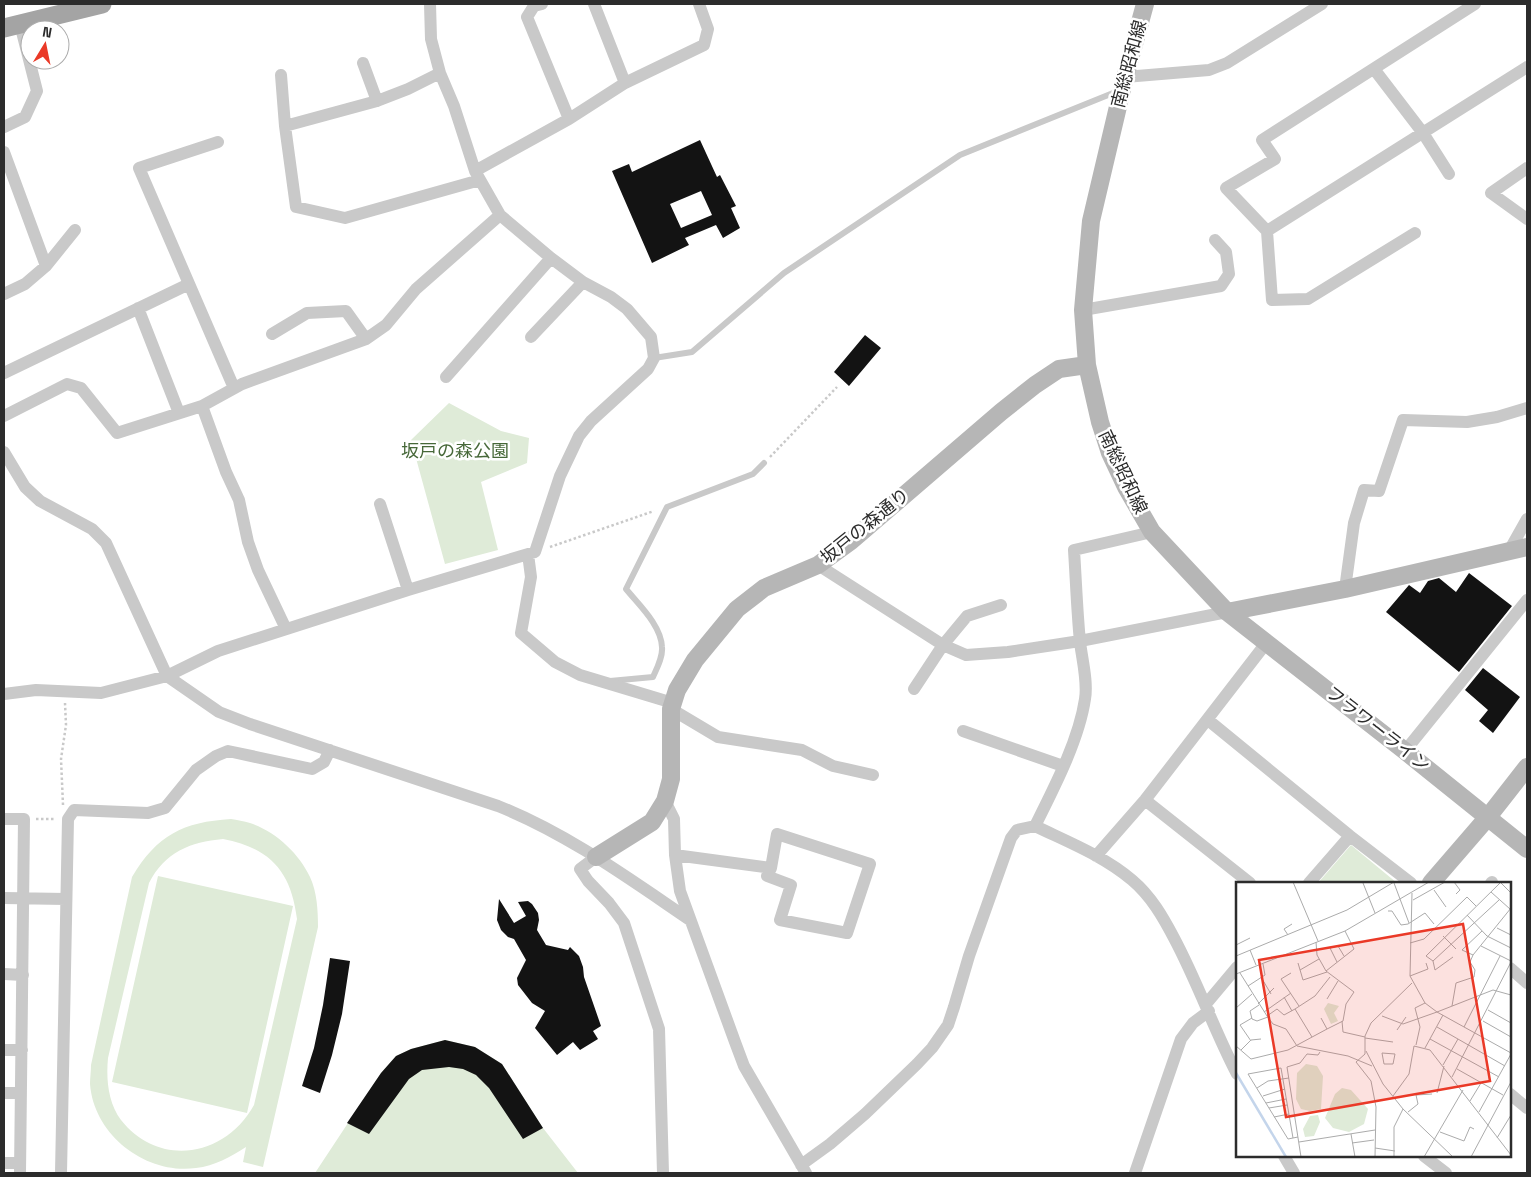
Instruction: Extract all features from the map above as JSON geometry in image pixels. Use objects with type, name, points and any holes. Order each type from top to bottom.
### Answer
[{"type":"main road","points":[[12,26],[102,4]]},
{"type":"street","points":[[430,4],[431,39],[440,73],[454,106],[477,175],[500,215],[583,282],[612,297],[627,309],[651,337],[654,358],[648,369],[590,421],[578,436],[560,476],[532,553],[531,577],[521,632],[555,662],[580,675],[604,681],[672,706],[718,737],[802,750],[833,766],[873,775]]},
{"type":"street","points":[[542,4],[534,6],[527,17],[569,119]]},
{"type":"street","points":[[594,4],[625,83]]},
{"type":"street","points":[[281,75],[285,126],[296,206],[345,218],[477,175],[625,83],[704,45],[708,29],[699,4]]},
{"type":"street","name":"南総昭和線","points":[[1146,4],[1123,83],[1091,221],[1083,310],[1087,364],[1100,422],[1110,453],[1126,487],[1152,532],[1227,612]]},
{"type":"street","points":[[1123,83],[1209,70],[1227,63],[1322,4]]},
{"type":"street","points":[[1414,234],[1308,299],[1272,300],[1267,231],[1226,188],[1275,159],[1262,140],[1475,4]]},
{"type":"street","points":[[4,127],[25,117],[37,91],[12,26]]},
{"type":"street","points":[[363,63],[377,101]]},
{"type":"street","points":[[1267,231],[1527,67]]},
{"type":"street","points":[[1374,69],[1423,133],[1449,174]]},
{"type":"street","points":[[285,126],[377,101],[408,89],[440,73]]},
{"type":"street","points":[[218,142],[139,168],[234,388]]},
{"type":"street","points":[[4,152],[46,266]]},
{"type":"street","points":[[1527,168],[1491,193],[1527,218]]},
{"type":"street","points":[[4,416],[67,384],[81,388],[117,433],[202,406],[242,384],[328,351],[366,339],[386,325],[416,288],[500,215]]},
{"type":"street","points":[[4,294],[25,284],[46,266],[74,230]]},
{"type":"street","points":[[1083,310],[1221,286],[1229,274],[1226,252],[1215,240]]},
{"type":"street","points":[[446,377],[551,258]]},
{"type":"street","points":[[531,338],[583,282]]},
{"type":"street","points":[[4,373],[189,284]]},
{"type":"street","points":[[138,308],[179,414]]},
{"type":"street","points":[[272,334],[307,313],[346,311],[366,339]]},
{"type":"street","name":"坂戸の森通り","points":[[596,857],[652,822],[665,801],[671,779],[672,706],[677,690],[695,660],[737,609],[764,588],[818,565],[851,541],[1036,384],[1059,370],[1087,364]]},
{"type":"street","points":[[202,406],[226,472],[239,500],[248,542],[258,570],[286,629]]},
{"type":"street","points":[[1345,589],[1354,523],[1364,490],[1379,491],[1403,420],[1467,422],[1498,418],[1527,408]]},
{"type":"street","points":[[4,452],[25,487],[40,500],[92,528],[106,543],[167,676],[219,712],[523,816],[596,857],[690,920]]},
{"type":"street","points":[[380,504],[408,590]]},
{"type":"street","points":[[1509,551],[1527,519]]},
{"type":"street","points":[[1035,826],[1053,791],[1082,718],[1086,696],[1074,550],[1152,532]]},
{"type":"street","points":[[818,565],[944,645],[966,654],[1008,652],[1080,641],[1345,589],[1527,547]]},
{"type":"street","points":[[4,694],[36,690],[101,694],[167,676],[218,651],[408,590],[532,553]]},
{"type":"street","points":[[1405,751],[1527,600]]},
{"type":"street","points":[[914,689],[944,645],[967,616],[1001,605]]},
{"type":"street","name":"フラワーライン","points":[[1227,612],[1527,849]]},
{"type":"street","points":[[1096,856],[1145,800],[1267,642]]},
{"type":"street","points":[[1208,720],[1350,836],[1410,882]]},
{"type":"street","points":[[963,731],[1063,766]]},
{"type":"street","points":[[61,1173],[68,819],[74,810],[148,813],[165,808],[196,770],[216,756],[228,751],[312,769],[324,762],[330,750]]},
{"type":"street","points":[[1432,882],[1527,768]]},
{"type":"street","points":[[1145,800],[1249,882]]},
{"type":"street","points":[[665,801],[674,820],[675,855],[680,891],[744,1066],[804,1169],[865,1114],[932,1048],[948,1025],[969,956],[1011,838],[1017,830],[1035,826],[1096,856],[1132,879],[1143,890],[1160,912],[1186,961],[1236,1072]]},
{"type":"street","points":[[4,818],[24,819],[20,1168],[4,1163]]},
{"type":"street","points":[[777,834],[870,864],[847,933],[780,920],[791,885],[767,876],[771,868],[777,834]]},
{"type":"street","points":[[1310,882],[1350,836]]},
{"type":"street","points":[[675,855],[771,868]]},
{"type":"street","points":[[596,857],[580,869],[624,923],[659,1029],[663,1173]]},
{"type":"street","points":[[4,898],[66,899]]},
{"type":"street","points":[[1135,1173],[1181,1039],[1208,1008],[1236,968]]},
{"type":"street","points":[[1511,969],[1527,984]]},
{"type":"street","points":[[4,974],[23,975]]},
{"type":"street","points":[[4,1050],[22,1050]]},
{"type":"street","points":[[4,1093],[21,1093]]},
{"type":"street","points":[[1511,1095],[1527,1108]]},
{"type":"street","points":[[1285,1157],[1294,1173]]},
{"type":"street","points":[[1425,1157],[1446,1173]]},
{"type":"lane","points":[[654,358],[692,352],[784,273],[960,155],[1123,83]]},
{"type":"lane","points":[[604,681],[653,677],[660,663],[662,647],[656,626],[626,589],[667,506],[753,474],[764,463]]},
{"type":"path","points":[[764,463],[836,386]]},
{"type":"path","points":[[532,553],[667,506]]},
{"type":"path","points":[[24,819],[68,819],[62,805],[61,759],[66,725],[65,692]]},
{"type":"green space","name":"坂戸の森公園","points":[[449,403],[501,431],[529,438],[527,463],[481,482],[498,550],[445,564],[411,440]]},
{"type":"green space","points":[[231,819],[248,822],[268,831],[293,851],[310,877],[314,889],[317,901],[318,927],[263,1167],[243,1162],[246,1147],[216,1163],[203,1167],[178,1169],[159,1165],[142,1158],[126,1148],[112,1135],[101,1120],[94,1103],[90,1084],[91,1065],[132,877],[151,851],[173,833],[199,823]],"holes":[[[223,839],[254,849],[275,864],[290,888],[297,919],[254,1105],[242,1122],[227,1136],[210,1145],[192,1150],[173,1150],[154,1146],[137,1136],[121,1120],[113,1106],[107,1074],[108,1058],[149,883],[163,863],[180,850],[211,840]]]},
{"type":"green space","points":[[1351,845],[1396,882],[1319,882]]},
{"type":"green space","points":[[158,876],[293,906],[247,1113],[112,1082]]},
{"type":"green space","points":[[445,1040],[475,1047],[502,1064],[543,1128],[578,1173],[315,1173],[381,1073],[396,1056],[411,1049]]},
{"type":"building","points":[[700,140],[717,177],[720,175],[736,206],[731,208],[740,228],[723,238],[716,225],[685,238],[689,245],[652,263],[612,171],[629,164],[632,172]],"holes":[[[701,191],[712,215],[681,228],[670,204]]]},
{"type":"building","points":[[865,335],[881,348],[849,386],[834,372]]},
{"type":"building","points":[[1469,573],[1512,606],[1459,672],[1386,612],[1409,585],[1420,593],[1428,581],[1439,578],[1456,592]]},
{"type":"building","points":[[1483,668],[1520,697],[1493,733],[1479,721],[1488,710],[1465,690]]},
{"type":"building","points":[[499,899],[514,923],[526,916],[518,902],[528,901],[538,913],[537,930],[546,945],[568,950],[570,947],[579,956],[584,977],[601,1026],[593,1031],[598,1039],[580,1050],[573,1042],[557,1055],[535,1028],[545,1011],[532,1003],[518,985],[517,978],[526,960],[514,939],[508,937],[501,930],[497,920]]},
{"type":"building","points":[[330,958],[350,961],[342,1014],[320,1093],[302,1086],[314,1048]]},
{"type":"building","points":[[445,1040],[475,1047],[502,1064],[543,1128],[523,1139],[489,1088],[476,1075],[463,1069],[449,1067],[422,1070],[409,1079],[369,1134],[347,1123],[381,1073],[396,1056],[411,1049]]}]
